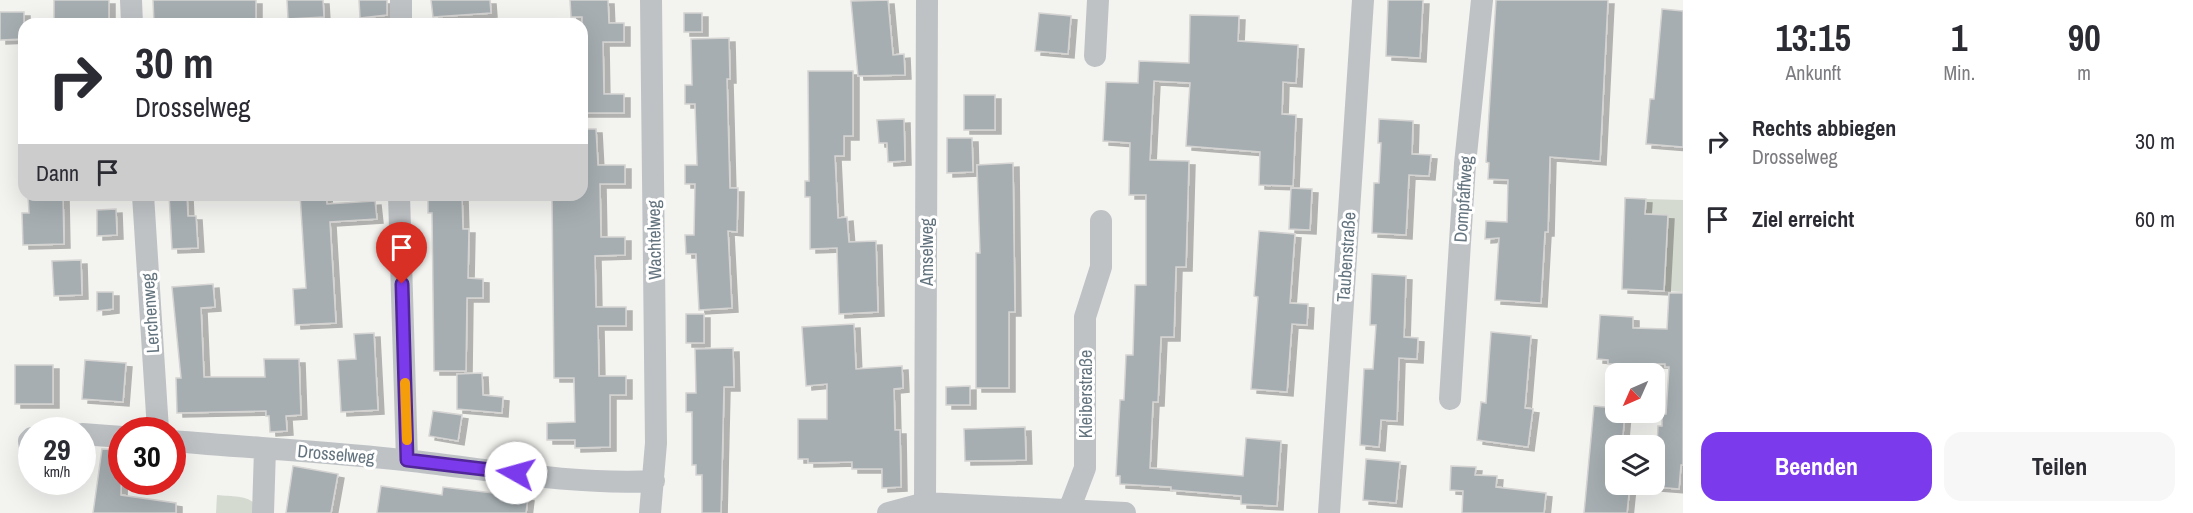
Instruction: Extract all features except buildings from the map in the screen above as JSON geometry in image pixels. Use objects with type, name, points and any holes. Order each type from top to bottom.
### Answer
[{"type":"street","points":[[131,0],[132,18]]},
{"type":"street","points":[[401,0],[401,18]]},
{"type":"street","name":"Wachtelweg","points":[[650,513],[656,442],[651,0]]},
{"type":"street","name":"Amselweg","points":[[925,503],[927,0]]},
{"type":"street","points":[[1095,56],[1098,0]]},
{"type":"street","name":"Taubenstraße","points":[[1329,513],[1363,0]]},
{"type":"street","name":"Dompfaffweg","points":[[1450,399],[1465,164],[1482,0]]},
{"type":"street","name":"Lerchenweg","points":[[143,201],[157,417]]},
{"type":"street","points":[[399,201],[407,460]]},
{"type":"street","name":"Kleiberstraße","points":[[1070,510],[1085,468],[1085,318],[1101,267],[1101,221]]},
{"type":"street","points":[[186,442],[265,449],[263,513]]},
{"type":"street","name":"Drosselweg","points":[[265,449],[407,460],[560,478],[624,482],[654,481]]},
{"type":"street","points":[[888,513],[925,503],[1125,513]]},
{"type":"shaded area","points":[[1646,199],[1683,200],[1683,292],[1664,291],[1668,215],[1645,214]]},
{"type":"shaded area","points":[[217,495],[249,499],[254,502],[260,513],[216,513]]},
{"type":"slow traffic","points":[[405,383],[407,440]]},
{"type":"route","points":[[402,284],[407,460],[516,473]]}]
